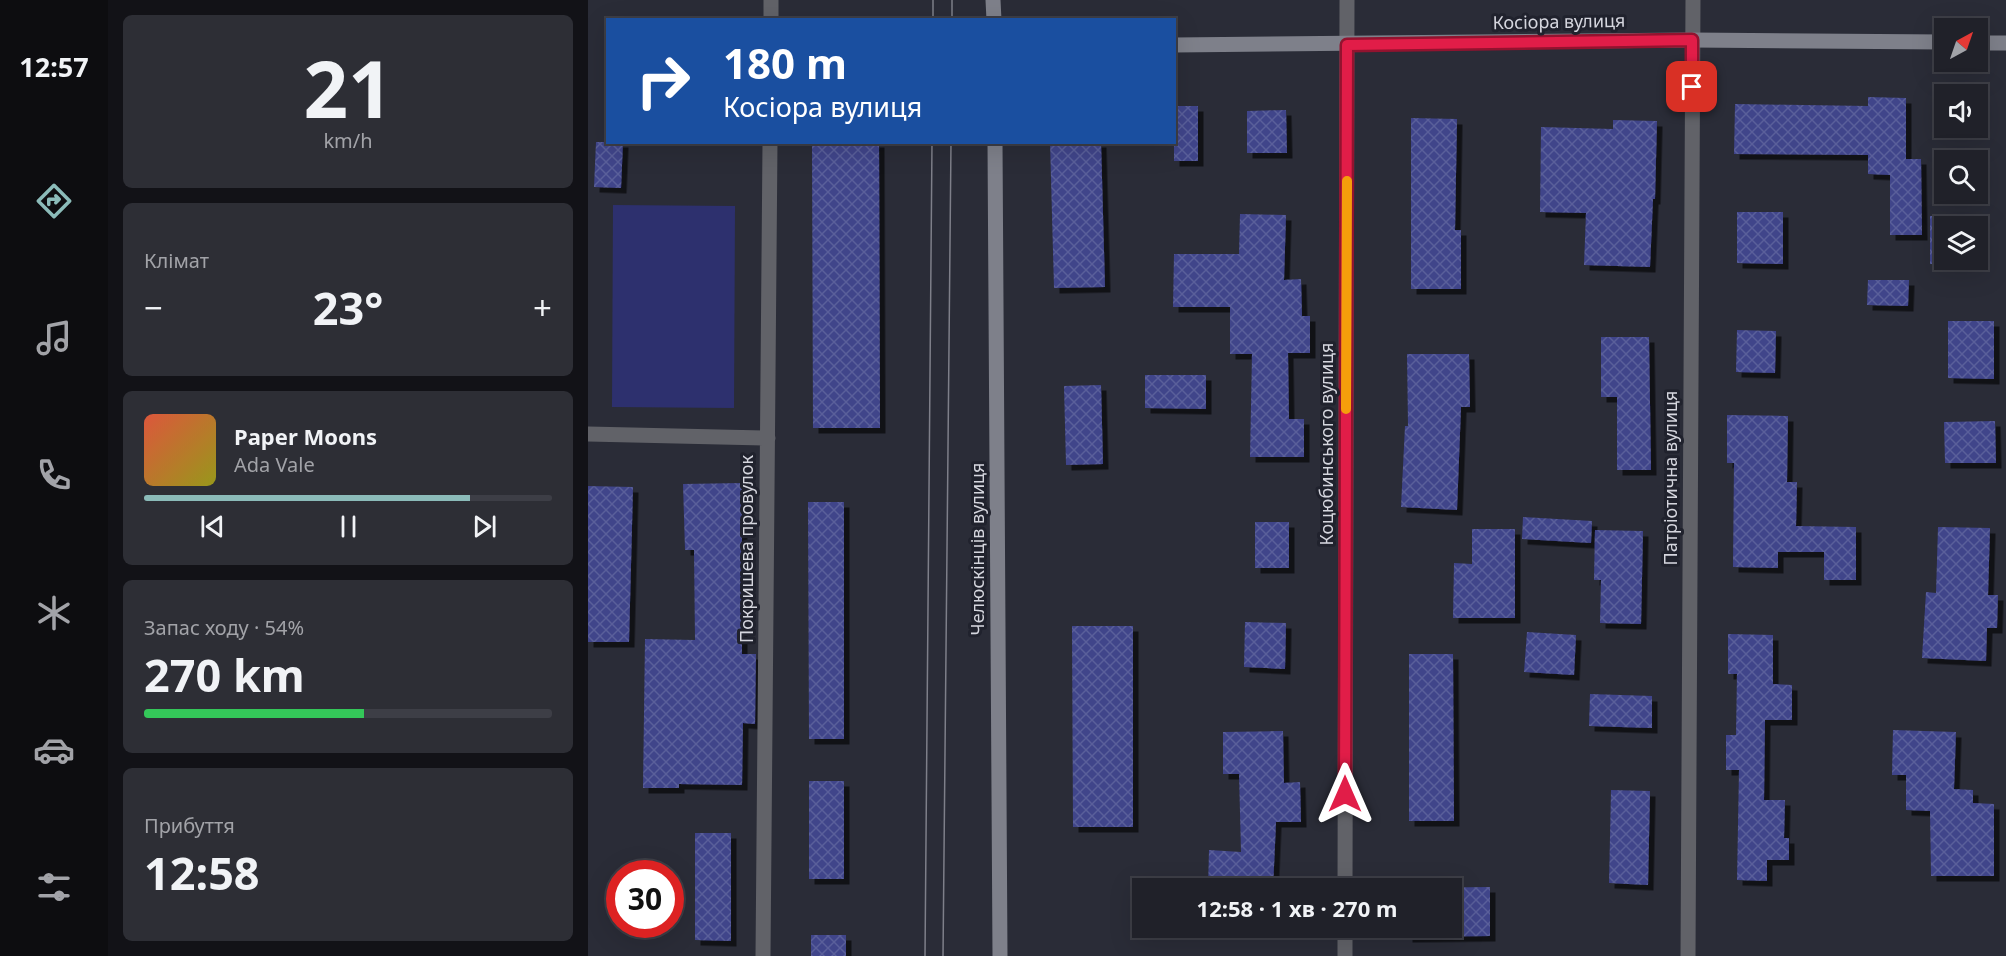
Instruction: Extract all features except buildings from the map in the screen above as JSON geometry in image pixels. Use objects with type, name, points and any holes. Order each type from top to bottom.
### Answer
[{"type":"main road","points":[[993,0],[994,18]]},
{"type":"main road","name":"Косіора вулиця","points":[[1176,45],[1692,40],[1934,42]]},
{"type":"main road","points":[[1988,43],[2006,43]]},
{"type":"main road","name":"Челюскінців вулиця","points":[[995,144],[1000,956]]},
{"type":"street","points":[[771,0],[771,18]]},
{"type":"street","name":"Коцюбинського вулиця","points":[[1345,878],[1347,0]]},
{"type":"street","name":"Патріотична вулиця","points":[[1688,956],[1693,0]]},
{"type":"street","name":"Покришева провулок","points":[[763,956],[770,144]]},
{"type":"street","points":[[588,434],[768,438]]},
{"type":"street","points":[[1345,938],[1345,956]]},
{"type":"shaded area","points":[[613,205],[735,206],[734,408],[612,407]]},
{"type":"tram line","points":[[933,0],[933,18]]},
{"type":"tram line","points":[[952,0],[952,18]]},
{"type":"tram line","points":[[925,956],[932,144]]},
{"type":"tram line","points":[[943,956],[951,144]]},
{"type":"slow traffic","points":[[1346,409],[1347,181]]},
{"type":"route","points":[[1345,794],[1347,45],[1692,40],[1692,87]]}]
